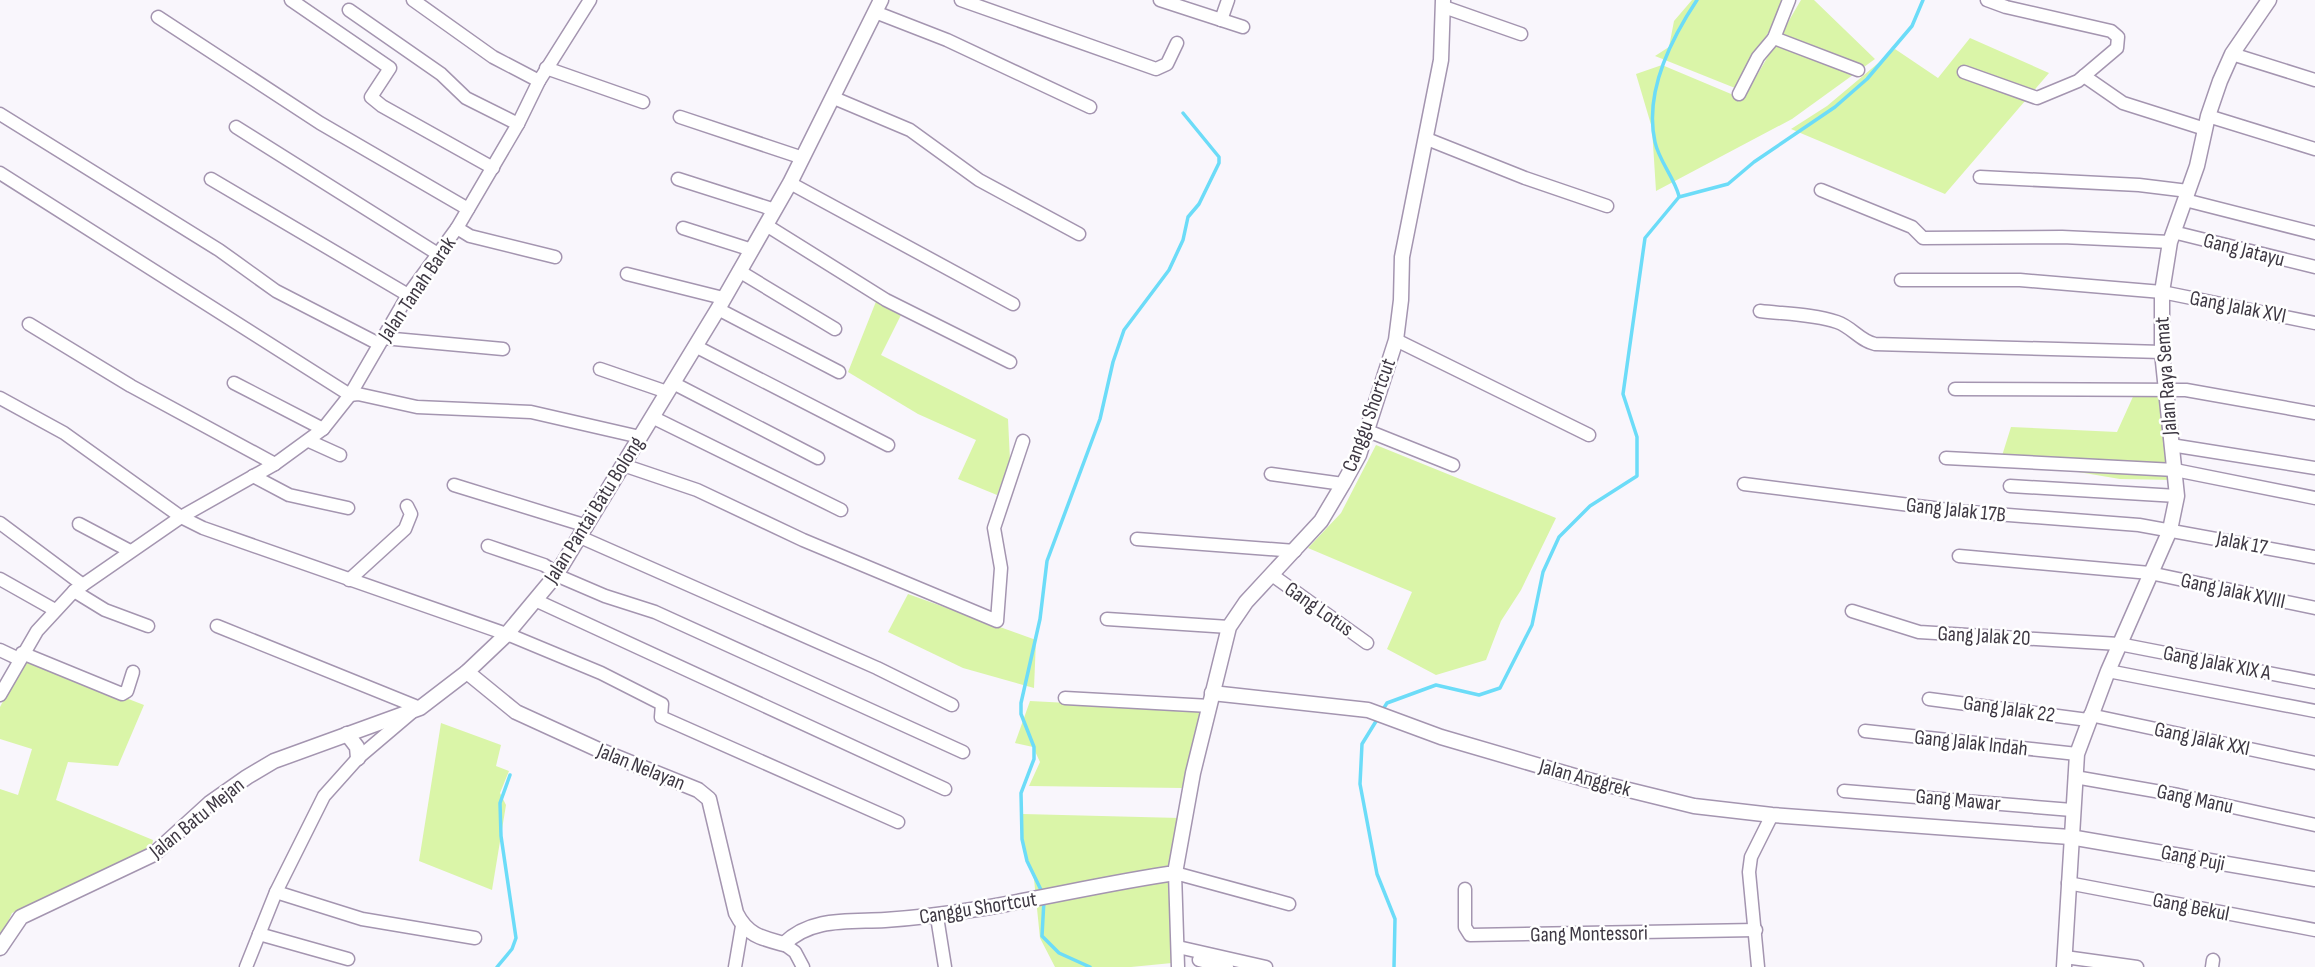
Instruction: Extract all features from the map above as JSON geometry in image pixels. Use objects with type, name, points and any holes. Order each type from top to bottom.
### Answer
[{"type":"street","points":[[291,0],[390,68],[371,97],[382,106],[493,168]]},
{"type":"street","points":[[413,0],[493,57],[539,81]]},
{"type":"street","name":"Jalan Tanah Barak","points":[[0,695],[20,656],[55,610],[79,588],[181,517],[275,464],[323,429],[350,395],[408,295],[457,228],[518,124],[546,68],[590,0]]},
{"type":"street","points":[[961,0],[1156,69],[1167,64],[1177,43]]},
{"type":"street","points":[[1160,0],[1243,27]]},
{"type":"street","points":[[1222,20],[1228,0]]},
{"type":"street","points":[[1739,94],[1758,57],[1774,38],[1788,0]]},
{"type":"street","points":[[1964,72],[2030,97],[2045,96],[2084,76],[2117,48],[2119,42],[2115,33],[1987,0]]},
{"type":"street","name":"Jalan Raya Semat","points":[[2065,962],[2070,837],[2077,754],[2119,644],[2170,530],[2177,496],[2162,352],[2162,292],[2172,237],[2187,196],[2206,122],[2232,54],[2269,0]]},
{"type":"street","points":[[1443,4],[1521,34]]},
{"type":"street","name":"Canggu Shortcut","points":[[1178,956],[1175,873],[1193,773],[1229,627],[1246,602],[1321,520],[1343,484],[1368,431],[1396,340],[1401,300],[1402,257],[1441,60],[1443,4]]},
{"type":"street","points":[[878,6],[1090,107]]},
{"type":"street","name":"Jalan Pantai Batu Bolong","points":[[246,967],[276,892],[324,796],[358,758],[415,710],[467,672],[506,635],[556,574],[775,210],[878,6]]},
{"type":"street","points":[[349,10],[441,74],[466,98],[518,124]]},
{"type":"street","points":[[158,17],[320,123],[468,209]]},
{"type":"street","points":[[1774,38],[1858,69]]},
{"type":"street","points":[[2232,54],[2315,80]]},
{"type":"street","points":[[546,68],[643,102]]},
{"type":"street","points":[[2084,76],[2123,103],[2315,149]]},
{"type":"street","points":[[834,97],[910,130],[979,180],[1079,234]]},
{"type":"street","points":[[0,114],[219,250],[275,291],[381,341],[503,349]]},
{"type":"street","points":[[680,117],[803,158]]},
{"type":"street","points":[[236,127],[438,254]]},
{"type":"street","points":[[1427,139],[1525,178],[1607,206]]},
{"type":"street","points":[[0,173],[350,395],[358,394],[418,407],[531,412],[640,437]]},
{"type":"street","points":[[1980,177],[2139,185],[2315,233]]},
{"type":"street","points":[[211,179],[408,295]]},
{"type":"street","points":[[678,179],[775,210]]},
{"type":"street","points":[[790,183],[1013,304]]},
{"type":"street","name":"Gang Jatayu","points":[[1821,190],[1912,227],[1918,236],[1928,239],[2172,237],[2315,267]]},
{"type":"street","points":[[766,225],[886,300],[1010,362]]},
{"type":"street","points":[[457,228],[470,236],[555,257]]},
{"type":"street","points":[[683,228],[752,250]]},
{"type":"street","points":[[739,271],[835,329]]},
{"type":"street","points":[[627,274],[720,304],[839,372]]},
{"type":"street","name":"Gang Jalak XVI","points":[[1901,280],[2020,280],[2162,292],[2315,323]]},
{"type":"street","points":[[1760,311],[1834,321],[1852,329],[1867,343],[1875,344],[2162,352]]},
{"type":"street","points":[[29,324],[131,386],[275,464]]},
{"type":"street","points":[[1396,340],[1589,435]]},
{"type":"street","points":[[695,346],[888,445]]},
{"type":"street","points":[[600,369],[670,387],[818,458]]},
{"type":"street","points":[[234,383],[323,429]]},
{"type":"street","points":[[1955,389],[2164,390],[2225,395],[2315,413]]},
{"type":"street","points":[[0,398],[64,433],[181,517],[219,535],[506,635],[643,693],[662,704],[661,717],[898,822]]},
{"type":"street","points":[[652,417],[841,510]]},
{"type":"street","points":[[1368,431],[1453,465]]},
{"type":"street","points":[[309,441],[340,455]]},
{"type":"street","points":[[623,465],[696,490],[803,540],[997,621],[1001,568],[994,528],[1023,441]]},
{"type":"street","points":[[2171,444],[2315,468]]},
{"type":"street","points":[[1946,458],[2175,470],[2315,498]]},
{"type":"street","points":[[1271,474],[1343,484]]},
{"type":"street","points":[[253,476],[289,495],[348,508]]},
{"type":"street","name":"Gang Jalak 17B","points":[[1744,484],[1956,511],[2170,530]]},
{"type":"street","points":[[454,485],[583,531],[952,705]]},
{"type":"street","points":[[2010,486],[2177,496]]},
{"type":"street","points":[[349,580],[405,529],[411,514],[407,506]]},
{"type":"street","points":[[0,523],[105,610],[148,626]]},
{"type":"street","points":[[79,524],[130,551]]},
{"type":"street","name":"Jalak 17","points":[[2170,530],[2315,557]]},
{"type":"street","points":[[1137,540],[1295,551]]},
{"type":"street","points":[[488,547],[544,565],[556,574],[605,596],[655,612],[963,752]]},
{"type":"street","name":"Gang Jalak XVIII","points":[[1959,556],[2150,573],[2315,608]]},
{"type":"street","name":"Gang Lotus","points":[[1272,575],[1367,643]]},
{"type":"street","points":[[0,579],[55,610]]},
{"type":"street","points":[[535,600],[945,789]]},
{"type":"street","name":"Gang Jalak 20","points":[[1852,611],[1919,632],[2119,644]]},
{"type":"street","points":[[1107,619],[1229,627]]},
{"type":"street","points":[[217,626],[415,710]]},
{"type":"street","name":"Gang Jalak XIX A","points":[[2119,644],[2315,682]]},
{"type":"street","points":[[0,650],[122,694],[127,691],[133,672]]},
{"type":"street","points":[[2108,671],[2315,711]]},
{"type":"street","name":"Jalan Nelayan","points":[[467,672],[516,712],[599,750],[698,790],[709,799],[729,891],[742,926]]},
{"type":"street","points":[[1065,698],[1211,699]]},
{"type":"street","name":"Jalan Anggrek","points":[[1211,699],[1368,710],[1403,724],[1628,790],[1694,806],[1772,815],[2070,837]]},
{"type":"street","name":"Gang Jalak 22","points":[[1929,699],[2089,718]]},
{"type":"street","name":"Jalan Batu Mejan","points":[[0,948],[21,917],[154,855],[210,803],[274,761],[415,710]]},
{"type":"street","name":"Gang Jalak XXI","points":[[2089,718],[2315,763]]},
{"type":"street","name":"Gang Jalak Indah","points":[[1865,731],[2077,754]]},
{"type":"street","points":[[347,734],[356,747],[358,758]]},
{"type":"street","name":"Gang Manu","points":[[2075,777],[2178,795],[2315,825]]},
{"type":"street","name":"Gang Mawar","points":[[1844,791],[2072,810]]},
{"type":"street","points":[[1758,967],[1749,872],[1751,857],[1772,815]]},
{"type":"street","name":"Gang Puji","points":[[2070,837],[2315,879]]},
{"type":"street","points":[[1175,873],[1289,904]]},
{"type":"street","name":"Canggu Shortcut","points":[[784,944],[796,932],[816,924],[937,917],[1175,873]]},
{"type":"street","name":"Gang Bekul","points":[[2068,883],[2315,930]]},
{"type":"street","name":"Gang Montessori","points":[[1465,889],[1465,927],[1470,935],[1756,930]]},
{"type":"street","points":[[276,892],[362,919],[475,938]]},
{"type":"street","points":[[937,917],[945,967]]},
{"type":"street","points":[[735,967],[742,926],[757,936],[784,944],[795,952],[803,967]]},
{"type":"street","points":[[259,934],[348,959]]},
{"type":"street","points":[[1178,956],[1227,967]]},
{"type":"street","points":[[1178,956],[1266,967]]},
{"type":"street","points":[[2065,962],[2137,967]]},
{"type":"green space","points":[[1692,0],[1788,0],[1735,88],[1655,56],[1669,47],[1674,21]]},
{"type":"green space","points":[[1801,0],[1814,0],[1875,59],[1792,119],[1656,191],[1652,128],[1636,74],[1662,65],[1743,99]]},
{"type":"green space","points":[[1970,38],[2049,73],[1945,194],[1791,129],[1827,106],[1895,49],[1938,78]]},
{"type":"green space","points":[[877,299],[902,313],[881,355],[1008,419],[1010,460],[997,495],[958,479],[976,440],[918,414],[848,372]]},
{"type":"green space","points":[[2161,388],[2175,480],[2120,479],[2001,459],[2011,427],[2117,432],[2136,390]]},
{"type":"green space","points":[[1376,445],[1556,518],[1521,590],[1501,621],[1486,660],[1436,675],[1387,649],[1412,592],[1308,548],[1341,513]]},
{"type":"green space","points":[[908,594],[1036,640],[1034,688],[963,668],[888,632]]},
{"type":"green space","points":[[25,659],[144,705],[118,766],[68,762],[56,800],[153,840],[151,851],[12,913],[0,939],[0,789],[18,795],[32,749],[0,739],[0,707]]},
{"type":"green space","points":[[1030,701],[1203,710],[1183,788],[1029,786],[1040,762],[1033,747],[1015,743]]},
{"type":"green space","points":[[441,723],[501,745],[496,766],[509,771],[500,793],[506,805],[492,890],[419,861]]},
{"type":"green space","points":[[1023,814],[1180,818],[1172,963],[1131,967],[1055,967],[1040,938],[1034,879],[1023,850]]},
{"type":"waterway","points":[[1679,196],[1655,142],[1653,105],[1669,49],[1697,0]]},
{"type":"waterway","points":[[1382,711],[1387,703],[1436,685],[1479,695],[1500,688],[1532,625],[1543,572],[1559,537],[1590,506],[1637,476],[1637,437],[1623,394],[1645,238],[1679,197],[1728,184],[1754,162],[1835,107],[1867,79],[1912,26],[1923,0]]},
{"type":"waterway","points":[[1042,892],[1027,861],[1022,839],[1021,793],[1034,759],[1034,747],[1021,714],[1021,703],[1040,619],[1047,561],[1100,419],[1113,362],[1124,330],[1169,270],[1183,240],[1188,217],[1199,204],[1219,163],[1219,157],[1183,113]]},
{"type":"waterway","points":[[1378,718],[1362,744],[1360,784],[1377,874],[1395,919],[1394,967]]},
{"type":"waterway","points":[[497,967],[512,949],[516,938],[501,836],[500,803],[510,775]]},
{"type":"waterway","points":[[1044,900],[1042,936],[1059,953],[1090,967]]}]
